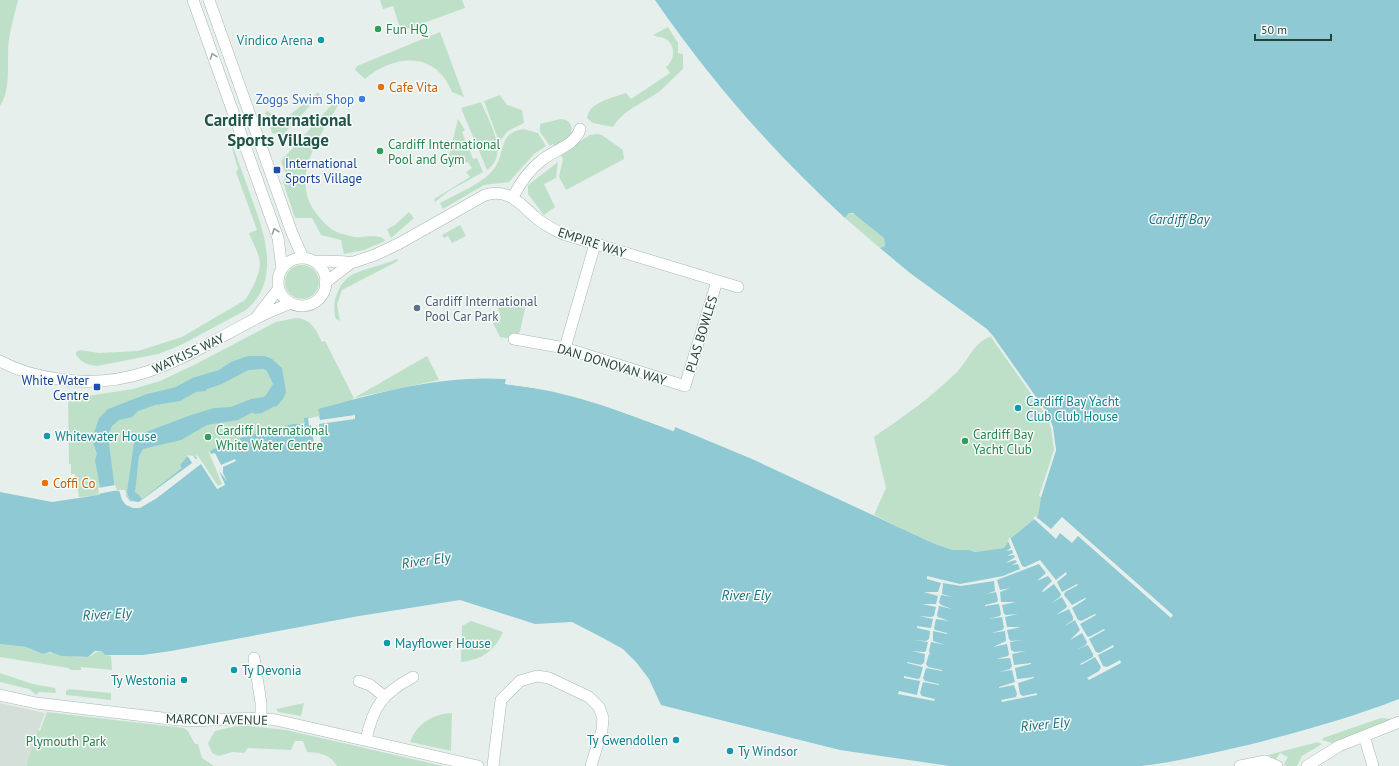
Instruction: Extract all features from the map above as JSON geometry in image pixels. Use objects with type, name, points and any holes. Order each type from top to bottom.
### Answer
[{"type":"street","points":[[193,0],[278,238],[282,269],[278,282],[281,295],[291,303],[302,306],[314,302],[323,293],[325,283],[324,275],[320,267],[308,260],[289,226],[209,0]]},
{"type":"street","points":[[513,197],[518,186],[541,160],[574,140],[580,129]]},
{"type":"street","name":"EMPIRE WAY","points":[[325,283],[351,263],[375,255],[400,243],[485,195],[496,193],[513,197],[553,230],[738,287]]},
{"type":"street","points":[[566,348],[595,244]]},
{"type":"street","points":[[282,269],[291,261],[308,260]]},
{"type":"street","name":"EMPIRE WAY","points":[[308,260],[329,263],[351,263]]},
{"type":"street","name":"PLAS BOWLES","points":[[685,386],[717,281]]},
{"type":"street","name":"WATKISS WAY","points":[[256,318],[279,288]]},
{"type":"street","name":"WATKISS WAY","points":[[0,361],[25,372],[63,380],[91,382],[126,378],[157,369],[174,362],[256,318],[291,303]]},
{"type":"street","name":"DAN DONOVAN WAY","points":[[514,339],[566,348],[685,386]]},
{"type":"street","points":[[254,658],[261,703],[261,718]]},
{"type":"street","points":[[493,766],[501,700],[520,681],[537,676],[549,678],[589,697],[599,707],[603,724],[591,766]]},
{"type":"street","points":[[366,740],[371,717],[384,696],[392,689],[413,677]]},
{"type":"street","points":[[359,681],[370,684],[384,696]]},
{"type":"street","name":"MARCONI AVENUE","points":[[0,695],[36,703],[186,720],[238,717],[261,718],[298,724],[478,766]]},
{"type":"street","points":[[1307,766],[1339,746],[1399,722]]},
{"type":"street","points":[[1364,736],[1373,766]]},
{"type":"street","points":[[1240,766],[1265,761],[1277,766]]},
{"type":"shaded area","points":[[0,703],[45,713],[26,766],[0,766]]},
{"type":"green space","points":[[0,0],[18,0],[9,39],[6,91],[0,106]]},
{"type":"green space","points":[[380,0],[462,0],[465,8],[401,31],[393,6],[383,9]]},
{"type":"green space","points":[[668,27],[678,43],[678,53],[683,54],[683,69],[660,91],[628,111],[613,127],[593,123],[587,118],[592,108],[602,101],[626,93],[631,99],[670,73],[666,67],[673,57],[673,49],[666,39],[653,35]]},
{"type":"green space","points":[[440,32],[464,97],[452,92],[445,79],[436,69],[426,63],[402,61],[389,64],[377,70],[365,79],[355,70],[357,66]]},
{"type":"green space","points":[[318,92],[320,95],[282,136],[272,133],[265,112],[268,111],[280,123]]},
{"type":"green space","points":[[500,95],[507,105],[522,110],[524,123],[508,131],[499,142],[484,101]]},
{"type":"green space","points":[[335,101],[339,104],[316,143],[306,171],[308,199],[321,219],[335,231],[354,237],[377,236],[381,237],[385,241],[364,250],[344,254],[341,240],[321,235],[312,218],[295,218],[283,182],[286,175],[281,161]]},
{"type":"green space","points":[[481,102],[496,138],[497,147],[497,155],[494,163],[487,170],[461,108]]},
{"type":"green space","points":[[458,119],[465,130],[462,132],[473,159],[477,158],[483,172],[449,191],[435,202],[434,199],[470,177],[466,172],[472,168],[468,162],[452,167],[447,164]]},
{"type":"green space","points":[[561,119],[569,122],[572,130],[571,136],[555,146],[553,144],[550,146],[540,132],[540,124]]},
{"type":"green space","points":[[524,129],[538,133],[546,146],[534,154],[509,182],[484,185],[443,209],[440,203],[476,184],[488,175],[497,164],[503,145],[509,135],[515,131]]},
{"type":"green space","points":[[227,130],[264,235],[267,268],[264,283],[258,297],[246,310],[181,345],[158,354],[97,366],[83,362],[76,355],[76,352],[80,350],[99,353],[138,351],[182,337],[245,300],[248,296],[255,283],[260,264],[259,257],[249,233],[257,230],[236,172],[238,169]]},
{"type":"green space","points":[[590,135],[602,135],[623,150],[624,159],[566,190],[559,177],[563,159],[560,154]]},
{"type":"green space","points":[[558,162],[556,178],[544,184],[555,207],[544,215],[528,194],[528,185]]},
{"type":"green space","points":[[409,212],[414,218],[391,238],[387,229],[395,225]]},
{"type":"green space","points":[[849,213],[857,215],[884,238],[885,246],[880,248],[845,218]]},
{"type":"green space","points":[[460,225],[466,236],[452,243],[448,236],[444,238],[442,235]]},
{"type":"green space","points":[[397,259],[398,261],[342,290],[337,305],[340,321],[336,319],[334,308],[336,296],[345,280],[359,272]]},
{"type":"green space","points":[[305,265],[314,270],[318,275],[318,289],[314,294],[309,298],[299,299],[295,298],[286,289],[285,279],[286,275],[295,266]]},
{"type":"green space","points":[[495,297],[526,304],[520,331],[514,339],[500,337],[493,323],[501,319]]},
{"type":"green space","name":"Cardiff International White Water Centre","points":[[296,318],[306,320],[315,329],[322,342],[325,341],[354,398],[167,553],[92,496],[79,497],[78,490],[75,490],[75,474],[71,474],[71,464],[69,464],[68,399],[133,389],[160,381],[276,322]]},
{"type":"green space","name":"Cardiff Bay Yacht Club","points":[[993,336],[1048,414],[1056,445],[1041,497],[1038,516],[1011,538],[1004,548],[975,552],[969,550],[953,550],[935,544],[874,515],[886,488],[874,437],[926,400],[960,369],[981,342],[986,338]]},
{"type":"green space","points":[[427,356],[439,380],[354,398]]},
{"type":"green space","points":[[471,621],[503,632],[496,644],[481,657],[461,662],[462,626]]},
{"type":"green space","points":[[0,644],[26,647],[43,654],[54,653],[76,657],[87,657],[101,651],[105,655],[111,656],[112,670],[81,667],[81,670],[71,670],[68,668],[0,657]]},
{"type":"green space","points":[[0,673],[33,684],[55,688],[56,693],[39,692],[36,695],[29,689],[0,682]]},
{"type":"green space","points":[[69,689],[111,693],[111,700],[66,695],[66,691]]},
{"type":"green space","points":[[304,703],[301,716],[278,712],[276,709]]},
{"type":"green space","name":"Plymouth Park","points":[[47,712],[184,728],[188,731],[195,744],[198,744],[202,758],[214,766],[26,766],[38,730],[40,731]]},
{"type":"green space","points":[[452,713],[451,751],[410,742],[417,730],[426,721],[438,715]]},
{"type":"green space","points":[[1399,716],[1399,718],[1348,739],[1346,737],[1332,743],[1322,740],[1323,738],[1381,718],[1390,719]]},
{"type":"green space","points":[[240,725],[286,730],[443,766],[337,766],[331,759],[324,755],[307,752],[303,741],[295,741],[291,750],[248,748],[244,753],[232,752],[219,756],[212,753],[208,743],[215,731]]},
{"type":"green space","points":[[1318,742],[1322,744],[1302,756],[1297,766],[1286,766],[1284,764],[1288,757],[1280,753],[1276,759],[1268,755]]},
{"type":"water","points":[[655,0],[1399,0],[1399,699],[1343,718],[1248,745],[1181,760],[1141,766],[950,766],[840,750],[661,705],[649,679],[636,662],[623,649],[603,638],[572,622],[535,624],[460,600],[359,616],[143,655],[105,655],[101,651],[95,651],[88,657],[62,656],[50,652],[43,654],[26,647],[0,644],[0,492],[52,502],[99,495],[101,493],[95,460],[97,454],[92,439],[99,418],[108,409],[147,394],[176,387],[192,378],[219,370],[231,362],[248,356],[265,356],[272,359],[282,368],[286,392],[283,399],[276,407],[275,406],[262,413],[254,414],[253,412],[238,420],[207,425],[181,440],[143,449],[139,456],[135,492],[142,499],[140,501],[182,468],[180,465],[187,457],[197,457],[218,489],[225,484],[210,452],[213,449],[240,441],[240,438],[293,424],[305,424],[304,418],[320,416],[318,409],[388,391],[434,382],[481,378],[506,379],[505,384],[571,396],[611,408],[673,431],[675,427],[752,459],[935,544],[953,550],[969,550],[975,552],[1004,548],[1011,538],[1038,516],[1041,497],[1056,450],[1050,419],[987,329],[910,273],[880,248],[885,246],[884,238],[853,213],[849,213],[845,218],[818,193],[768,141],[720,87]],"holes":[[[263,369],[267,371],[273,384],[263,397],[251,399],[231,407],[214,408],[191,415],[135,436],[127,492],[129,498],[136,502],[129,499],[125,492],[115,491],[108,435],[112,426],[119,420],[132,417],[138,411],[155,405],[180,401],[196,392],[206,391],[207,389],[222,384],[248,370]]]},
{"type":"pier","points":[[993,336],[1048,414],[1053,427],[1056,450],[1041,497],[1039,496],[1054,450],[1051,428],[1046,415],[991,337]]},
{"type":"pier","points":[[506,379],[508,382],[534,385],[573,393],[672,429],[673,426],[675,427],[674,431],[594,402],[556,391],[505,384]]},
{"type":"pier","points":[[355,415],[355,419],[319,424],[321,442],[314,443],[311,425],[309,426],[308,418],[319,416],[320,420]]},
{"type":"pier","points":[[208,450],[211,454],[215,453],[221,465],[235,459],[236,461],[223,467],[223,473],[227,481],[219,471],[225,485],[217,489],[201,464],[157,498],[140,508],[133,508],[126,505],[122,500],[119,490],[125,490],[130,501],[139,502],[192,463],[187,455],[193,456],[197,460],[196,455],[198,456],[218,486],[222,484]]},
{"type":"pier","points":[[115,485],[117,490],[119,490],[92,495],[99,493],[98,488]]},
{"type":"pier","points":[[1035,516],[1051,529],[1062,517],[1173,615],[1171,618],[1078,536],[1072,543],[1060,533],[1056,539],[1033,518]]},
{"type":"pier","points":[[1010,537],[1022,566],[1025,567],[1040,560],[1056,580],[1066,572],[1067,574],[1057,582],[1062,592],[1077,584],[1078,585],[1065,592],[1064,595],[1072,605],[1085,598],[1086,599],[1072,608],[1078,620],[1081,621],[1095,614],[1096,615],[1080,624],[1087,636],[1089,637],[1104,629],[1105,630],[1089,639],[1096,652],[1099,653],[1113,645],[1114,647],[1098,655],[1103,666],[1107,667],[1120,660],[1121,663],[1089,680],[1087,678],[1099,671],[1101,667],[1095,657],[1081,665],[1080,664],[1093,657],[1093,654],[1088,645],[1076,650],[1086,645],[1087,642],[1082,633],[1070,640],[1080,630],[1075,620],[1063,627],[1073,620],[1073,617],[1069,609],[1056,615],[1067,606],[1062,597],[1050,604],[1060,597],[1061,594],[1054,584],[1043,592],[1042,591],[1052,581],[1048,576],[1037,581],[1046,573],[1039,564],[997,580],[1000,590],[1010,588],[1000,592],[1001,602],[1016,602],[1002,605],[1004,614],[1018,614],[1005,617],[1007,627],[1021,627],[1007,630],[1011,641],[1023,640],[1010,642],[1011,650],[1014,652],[1026,651],[1012,654],[1014,665],[1031,663],[1015,668],[1017,679],[1034,677],[1018,683],[1020,694],[1023,696],[1037,693],[1037,695],[1002,702],[1001,700],[1016,697],[1017,694],[1014,685],[999,688],[1015,682],[1012,670],[999,672],[1010,669],[1012,666],[1010,658],[996,659],[1008,656],[1007,644],[993,647],[1006,641],[1005,631],[991,633],[1004,628],[1002,617],[988,619],[1000,616],[999,604],[985,606],[997,602],[998,600],[996,592],[986,594],[995,591],[994,581],[961,586],[943,583],[942,594],[953,597],[941,595],[939,602],[941,605],[952,609],[939,606],[938,617],[949,621],[936,619],[934,628],[935,630],[947,634],[933,631],[933,641],[945,645],[931,642],[929,651],[930,654],[943,656],[929,654],[926,664],[928,667],[942,671],[926,668],[923,678],[925,681],[939,685],[923,682],[920,693],[922,696],[935,699],[934,701],[898,694],[899,691],[917,695],[920,681],[904,678],[904,676],[918,679],[920,678],[923,667],[907,662],[921,665],[924,663],[925,654],[912,651],[926,651],[928,642],[914,640],[926,641],[929,639],[930,631],[917,628],[917,626],[931,628],[933,619],[919,616],[934,616],[936,607],[922,604],[936,604],[938,596],[924,592],[938,592],[941,583],[927,579],[927,576],[960,584],[1003,576],[1020,569],[1018,564],[1012,565],[1017,562],[1015,560],[1006,563],[1015,557],[1014,555],[1007,556],[1013,553],[1012,550],[1006,551],[1011,548],[1008,541]]},
{"type":"place","name":"Fun HQ","points":[[378,29]]},
{"type":"place","name":"Vindico Arena","points":[[321,40]]},
{"type":"place","name":"Cafe Vita","points":[[381,87]]},
{"type":"place","name":"Zoggs Swim Shop","points":[[362,99]]},
{"type":"place","name":"Cardiff International Pool and Gym","points":[[380,151]]},
{"type":"place","name":"International Sports Village","points":[[277,170]]},
{"type":"place","name":"Cardiff International Pool Car Park","points":[[417,308]]},
{"type":"place","name":"White Water Centre","points":[[97,387]]},
{"type":"place","name":"Cardiff Bay Yacht Club Club House","points":[[1018,408]]},
{"type":"place","name":"Whitewater House","points":[[47,436]]},
{"type":"place","name":"Cardiff International White Water Centre","points":[[208,437]]},
{"type":"place","name":"Cardiff Bay Yacht Club","points":[[965,441]]},
{"type":"place","name":"Coffi Co","points":[[45,483]]},
{"type":"place","name":"Mayflower House","points":[[387,643]]},
{"type":"place","name":"Ty Devonia","points":[[234,670]]},
{"type":"place","name":"Ty Westonia","points":[[184,680]]},
{"type":"place","name":"Ty Gwendollen","points":[[676,740]]},
{"type":"place","name":"Ty Windsor","points":[[730,751]]},
{"type":"district","name":"Cardiff International Sports Village","points":[[278,130]]},
{"type":"water label","name":"Cardiff Bay","points":[[1179,219]]},
{"type":"water label","name":"River Ely","points":[[426,560]]},
{"type":"water label","name":"River Ely","points":[[746,595]]},
{"type":"water label","name":"River Ely","points":[[107,614]]},
{"type":"water label","name":"River Ely","points":[[1045,724]]}]
